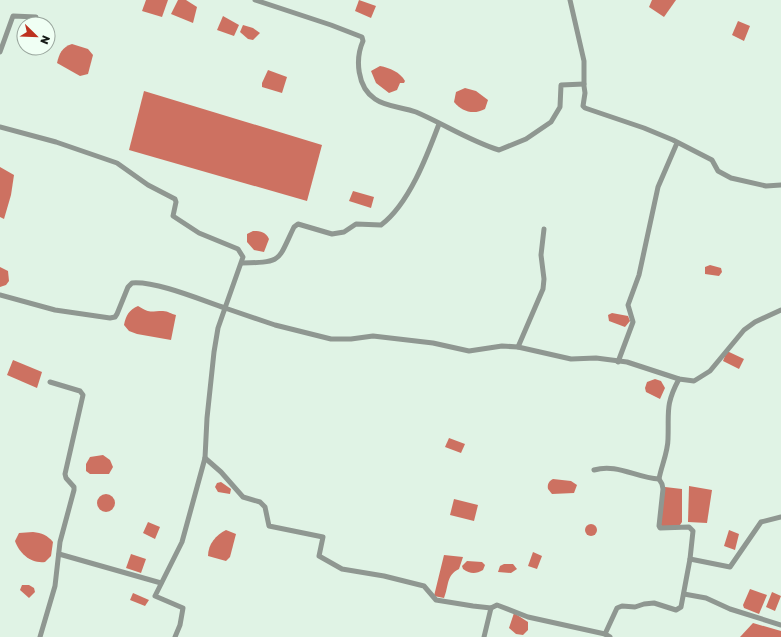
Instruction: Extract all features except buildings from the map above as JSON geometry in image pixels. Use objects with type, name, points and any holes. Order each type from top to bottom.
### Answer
[{"type":"street","points":[[255,0],[331,24],[362,37],[363,41],[359,50],[358,69],[363,84],[375,100],[415,112],[497,149],[502,150],[526,139],[551,122],[560,107],[561,86],[584,84]]},
{"type":"street","points":[[570,0],[584,61],[585,94],[583,106],[585,108],[644,128],[677,142],[712,160],[718,172],[725,176],[751,184],[766,186],[781,185]]},
{"type":"street","points":[[0,52],[14,16],[32,16]]},
{"type":"street","points":[[242,263],[269,262],[279,257],[294,227],[298,224],[332,234],[344,232],[356,224],[381,225],[393,212],[409,190],[440,124]]},
{"type":"street","points":[[0,127],[56,142],[116,163],[148,184],[175,199],[176,202],[173,216],[199,233],[238,249],[242,253],[242,263],[218,328],[207,418],[205,458],[182,542],[155,593],[156,598],[183,608],[180,625],[175,637]]},
{"type":"street","points":[[618,362],[633,322],[628,305],[639,274],[658,187],[677,142]]},
{"type":"street","points":[[518,347],[544,289],[541,255],[544,229]]},
{"type":"street","points":[[0,295],[55,310],[110,318],[117,314],[128,287],[132,283],[138,282],[164,288],[275,325],[332,339],[351,340],[374,336],[433,343],[469,351],[502,346],[518,347],[571,359],[596,358],[646,367],[679,379],[694,381],[710,371],[744,330],[755,322],[781,310]]},
{"type":"street","points":[[658,479],[668,440],[668,401],[679,379]]},
{"type":"street","points":[[40,637],[55,586],[60,542],[74,490],[74,487],[66,478],[66,466],[83,395],[80,390],[50,382]]},
{"type":"street","points":[[205,458],[221,472],[243,497],[260,502],[265,507],[269,526],[323,537],[320,556],[342,569],[384,576],[424,586],[436,600],[491,608],[497,605],[528,617],[608,636],[617,608],[622,606],[636,607],[654,603],[679,610],[684,594],[690,559],[692,528],[659,527],[662,484],[658,479],[611,467],[594,470]]},
{"type":"street","points":[[690,559],[730,567],[761,522],[781,518]]},
{"type":"street","points":[[59,554],[161,583]]},
{"type":"street","points":[[684,594],[706,598],[730,609],[781,625]]},
{"type":"street","points":[[484,637],[491,608]]},
{"type":"shaded area","points":[[146,0],[168,0],[162,17],[142,11]]},
{"type":"shaded area","points":[[178,0],[186,0],[197,7],[193,23],[171,14]]},
{"type":"shaded area","points":[[359,0],[376,6],[371,18],[355,11]]},
{"type":"shaded area","points":[[652,0],[676,0],[664,17],[649,7]]},
{"type":"shaded area","points":[[223,16],[239,25],[234,36],[217,30]]},
{"type":"shaded area","points":[[738,21],[750,26],[744,41],[732,35]]},
{"type":"shaded area","points":[[243,25],[253,28],[260,33],[253,40],[248,39],[240,32]]},
{"type":"shaded area","points":[[72,44],[88,49],[93,55],[88,74],[80,76],[57,63],[62,51]]},
{"type":"shaded area","points":[[380,66],[394,71],[403,78],[405,81],[404,83],[400,83],[397,90],[389,93],[376,83],[371,71]]},
{"type":"shaded area","points":[[268,70],[287,77],[282,93],[262,87],[262,83]]},
{"type":"shaded area","points":[[465,88],[476,91],[488,100],[485,109],[477,112],[468,112],[454,102],[456,92]]},
{"type":"shaded area","points":[[144,91],[322,145],[307,201],[129,150]]},
{"type":"shaded area","points":[[0,167],[14,175],[11,195],[4,219],[0,217]]},
{"type":"shaded area","points":[[353,191],[374,197],[371,208],[349,201]]},
{"type":"shaded area","points":[[253,231],[262,232],[269,239],[264,252],[254,250],[247,242],[247,234]]},
{"type":"shaded area","points":[[710,265],[721,268],[722,272],[719,276],[705,274],[705,267]]},
{"type":"shaded area","points":[[0,267],[8,271],[9,281],[6,285],[0,287]]},
{"type":"shaded area","points":[[138,306],[148,311],[165,311],[176,315],[171,340],[137,334],[129,331],[124,325],[126,318],[132,309]]},
{"type":"shaded area","points":[[612,313],[628,316],[630,321],[625,327],[609,321],[608,315]]},
{"type":"shaded area","points":[[727,351],[744,359],[739,369],[723,361]]},
{"type":"shaded area","points":[[13,360],[42,372],[37,388],[7,375]]},
{"type":"shaded area","points":[[655,379],[661,381],[665,388],[660,399],[646,392],[645,388],[647,382]]},
{"type":"shaded area","points":[[449,438],[465,444],[461,453],[445,447]]},
{"type":"shaded area","points":[[103,455],[110,460],[113,467],[109,474],[90,474],[86,471],[86,464],[90,457]]},
{"type":"shaded area","points":[[553,479],[571,481],[577,485],[574,493],[552,494],[548,489],[548,486],[549,482]]},
{"type":"shaded area","points":[[221,482],[231,489],[230,494],[218,492],[215,487],[217,483]]},
{"type":"shaded area","points":[[689,486],[712,490],[707,523],[688,522]]},
{"type":"shaded area","points":[[665,487],[682,489],[682,522],[680,525],[664,527],[660,525]]},
{"type":"shaded area","points":[[106,494],[112,497],[115,503],[112,509],[106,512],[100,509],[97,503],[100,497]]},
{"type":"shaded area","points":[[454,499],[478,505],[474,521],[450,515]]},
{"type":"shaded area","points":[[148,522],[160,527],[155,539],[143,533]]},
{"type":"shaded area","points":[[589,524],[593,524],[597,530],[593,536],[589,536],[585,532],[585,528]]},
{"type":"shaded area","points":[[226,530],[236,534],[230,557],[226,561],[208,556],[209,548],[213,540]]},
{"type":"shaded area","points":[[729,530],[739,534],[735,550],[724,546]]},
{"type":"shaded area","points":[[33,532],[44,535],[53,542],[51,556],[45,562],[35,561],[26,557],[19,550],[15,541],[19,533]]},
{"type":"shaded area","points":[[533,552],[542,556],[537,569],[528,566]]},
{"type":"shaded area","points":[[131,554],[146,559],[141,573],[126,568]]},
{"type":"shaded area","points":[[444,555],[463,557],[459,569],[452,574],[448,581],[444,598],[434,596]]},
{"type":"shaded area","points":[[467,561],[482,562],[485,565],[483,570],[471,573],[463,569],[462,566]]},
{"type":"shaded area","points":[[504,564],[513,564],[517,569],[511,573],[498,572],[500,566]]},
{"type":"shaded area","points":[[22,585],[29,585],[34,588],[35,592],[29,598],[20,590]]},
{"type":"shaded area","points":[[750,589],[767,595],[759,614],[744,608],[743,605]]},
{"type":"shaded area","points":[[772,592],[781,596],[775,611],[766,607]]},
{"type":"shaded area","points":[[133,593],[149,600],[145,606],[130,600]]},
{"type":"shaded area","points":[[514,613],[528,622],[528,630],[523,635],[516,634],[509,628]]},
{"type":"shaded area","points":[[753,623],[781,631],[781,637],[740,637]]}]
